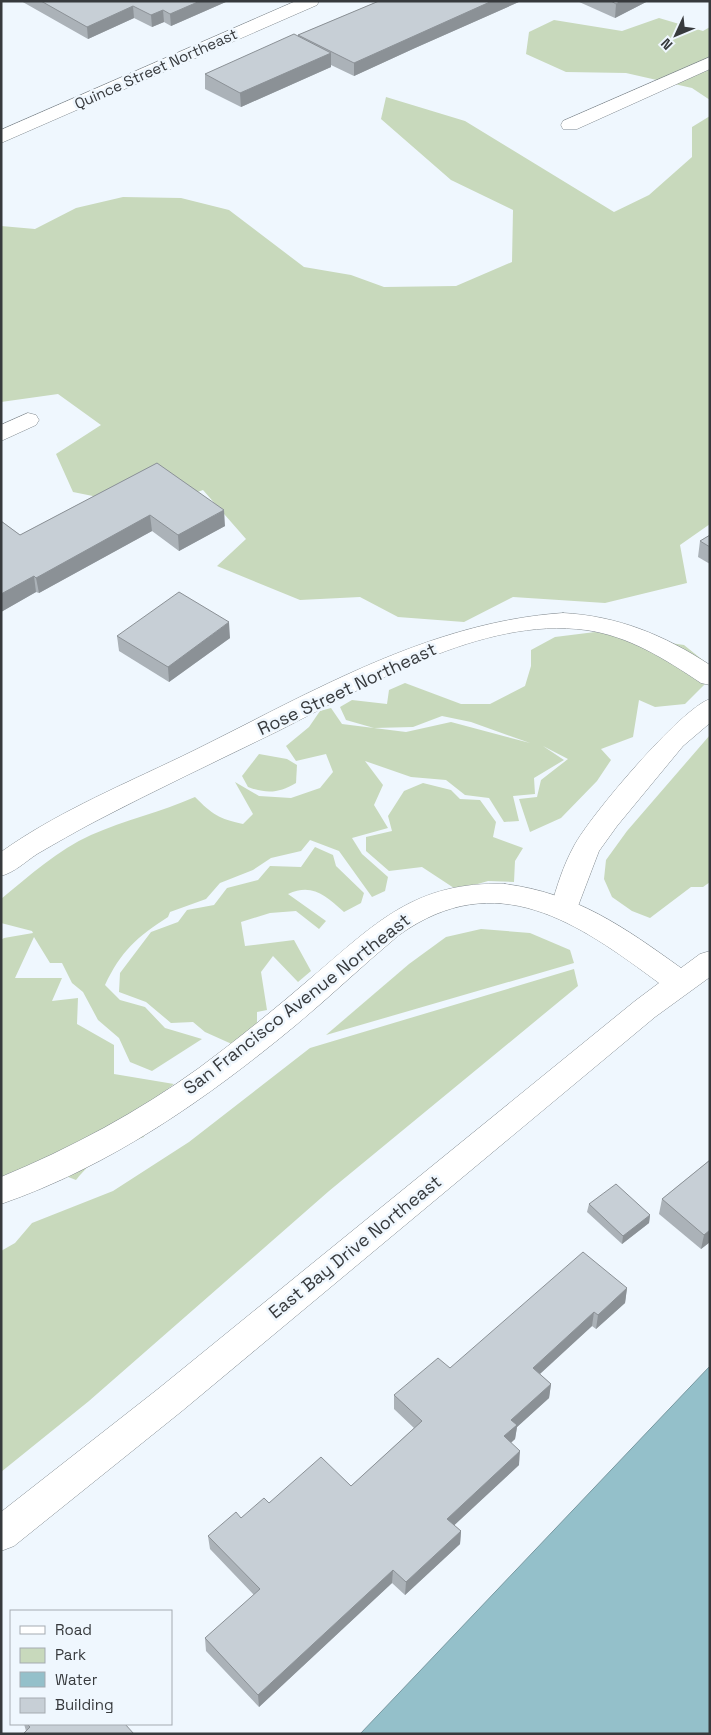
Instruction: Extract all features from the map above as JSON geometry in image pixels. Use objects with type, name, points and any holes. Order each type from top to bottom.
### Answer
[{"type":"street","name":"Quince Street Northeast","points":[[1,137],[311,1]]},
{"type":"street","points":[[570,125],[710,62]]},
{"type":"street","points":[[1,434],[28,420]]},
{"type":"street","name":"Rose Street Northeast","points":[[1,866],[18,853],[63,827],[200,758],[357,681],[460,637],[522,624],[564,621],[611,626],[645,638],[670,650],[710,677]]},
{"type":"street","points":[[565,907],[575,873],[587,847],[597,833],[674,740],[710,708]]},
{"type":"street","name":"San Francisco Avenue Northeast","points":[[1,1191],[67,1163],[113,1139],[168,1105],[290,1014],[410,914],[434,903],[461,897],[489,894],[523,897],[565,907],[619,938],[680,983]]},
{"type":"street","name":"East Bay Drive Northeast","points":[[1,1534],[177,1394],[645,1009],[710,962]]},
{"type":"green space","points":[[659,18],[703,31],[710,27],[710,100],[692,88],[626,73],[566,72],[526,54],[529,32],[554,20],[622,31]]},
{"type":"green space","points":[[386,97],[465,121],[614,212],[649,195],[692,157],[692,127],[710,116],[710,524],[680,545],[687,583],[605,603],[513,597],[464,622],[398,617],[360,597],[300,600],[217,566],[246,539],[203,490],[152,508],[73,492],[56,454],[101,425],[58,394],[1,402],[1,226],[35,229],[76,208],[123,197],[181,198],[229,210],[304,267],[351,275],[384,287],[456,286],[512,262],[513,210],[451,180],[381,119]]},
{"type":"green space","points":[[595,632],[684,645],[710,666],[708,681],[685,704],[655,707],[639,700],[633,737],[601,749],[611,760],[597,781],[561,818],[530,832],[519,799],[537,797],[541,780],[568,759],[543,746],[564,760],[534,778],[535,794],[513,796],[519,821],[504,822],[489,798],[465,795],[446,780],[411,777],[365,761],[383,785],[374,805],[388,828],[352,838],[362,854],[388,877],[385,891],[372,897],[339,851],[310,840],[301,851],[271,858],[253,870],[220,883],[206,899],[170,912],[168,917],[147,931],[131,946],[117,963],[105,985],[120,1000],[145,1007],[165,1028],[202,1039],[152,1071],[130,1062],[119,1038],[98,1020],[83,992],[72,983],[62,963],[50,963],[34,937],[15,978],[62,978],[52,1001],[78,998],[77,1024],[114,1045],[114,1074],[174,1084],[138,1112],[144,1137],[124,1144],[98,1158],[76,1180],[40,1166],[1,1199],[1,940],[33,933],[32,931],[1,923],[1,899],[44,864],[79,841],[195,797],[216,815],[243,824],[253,814],[235,782],[259,796],[291,798],[320,788],[333,772],[326,754],[296,761],[286,746],[309,727],[320,711],[331,708],[342,724],[374,728],[346,720],[340,707],[352,700],[387,704],[389,690],[405,683],[461,704],[490,704],[525,686],[531,666],[531,650],[555,637]],"holes":[[[442,716],[471,722],[530,743],[451,722],[406,732],[374,728],[413,727]]]},
{"type":"green space","points":[[710,735],[710,882],[703,887],[691,887],[650,918],[632,911],[612,897],[604,879],[606,860],[627,831]]},
{"type":"green space","points":[[259,754],[287,759],[297,765],[296,783],[278,791],[261,791],[248,787],[242,776]]},
{"type":"green space","points":[[423,783],[451,790],[460,799],[480,800],[496,822],[493,837],[523,848],[515,861],[514,882],[488,881],[457,890],[422,867],[389,871],[366,851],[366,837],[392,831],[388,816],[404,791]]},
{"type":"green space","points":[[315,847],[333,855],[336,866],[364,893],[361,903],[344,912],[331,900],[318,892],[311,890],[297,891],[288,894],[326,921],[319,929],[296,911],[270,913],[241,922],[245,946],[294,940],[311,971],[298,982],[273,956],[261,972],[267,1010],[257,1012],[257,1029],[234,1045],[205,1032],[193,1022],[171,1023],[146,1002],[119,992],[120,973],[151,932],[178,922],[187,910],[214,905],[227,888],[258,880],[270,866],[301,867]]},
{"type":"green space","points":[[481,929],[530,933],[570,950],[574,963],[326,1035],[409,964],[446,937]]},
{"type":"green space","points":[[574,969],[578,986],[329,1191],[89,1401],[1,1472],[1,1251],[15,1243],[32,1223],[113,1191],[189,1142],[310,1048]]},
{"type":"water","points":[[710,1366],[710,1734],[360,1734]]},
{"type":"building","points":[[41,1],[200,1],[170,14],[163,10],[151,15],[133,6],[87,27]]},
{"type":"building","points":[[379,1],[492,1],[354,63],[298,35]]},
{"type":"building","points":[[294,34],[331,53],[240,93],[205,74]]},
{"type":"building","points":[[157,463],[224,510],[178,535],[150,515],[36,578],[34,576],[1,594],[1,521],[20,535]]},
{"type":"building","points":[[710,535],[710,547],[700,541]]},
{"type":"building","points":[[179,592],[229,622],[168,667],[117,636]]},
{"type":"building","points":[[710,1160],[710,1230],[704,1235],[662,1199]]},
{"type":"building","points":[[616,1184],[650,1215],[623,1236],[589,1204]]},
{"type":"building","points":[[583,1252],[627,1288],[598,1315],[594,1312],[533,1368],[551,1384],[511,1420],[517,1425],[504,1436],[520,1451],[447,1519],[461,1531],[406,1582],[393,1570],[258,1695],[205,1638],[260,1589],[208,1536],[236,1512],[241,1518],[264,1498],[269,1503],[321,1457],[351,1486],[422,1421],[394,1395],[438,1358],[450,1368]]},
{"type":"building","points":[[28,1725],[126,1725],[134,1734],[23,1734],[30,1727]]}]
